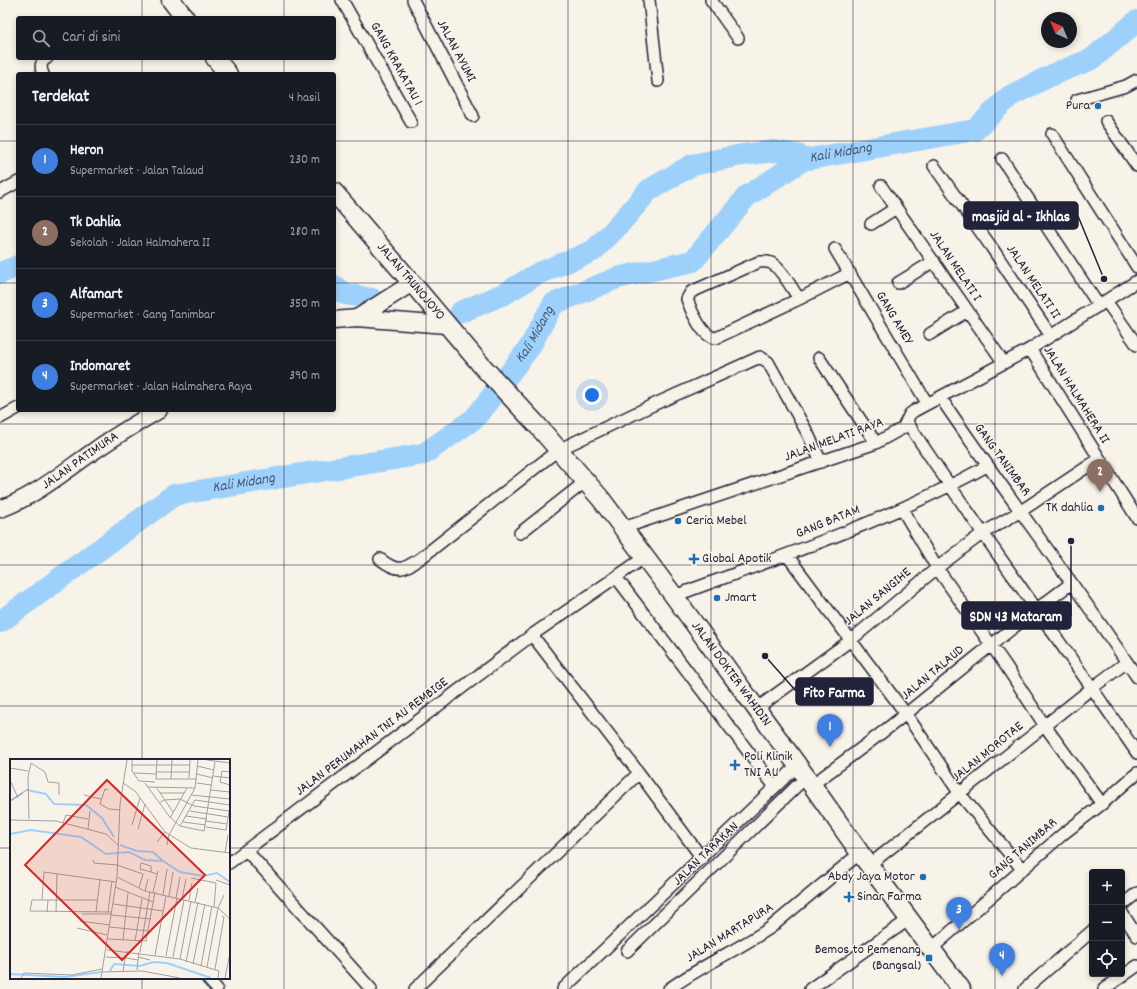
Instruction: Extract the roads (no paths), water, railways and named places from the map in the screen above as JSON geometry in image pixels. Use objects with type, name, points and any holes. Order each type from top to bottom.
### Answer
[{"type":"main road","points":[[171,0],[183,16]]},
{"type":"main road","points":[[217,60],[226,72]]},
{"type":"main road","name":"JALAN TRUNOJOYO","points":[[336,194],[487,371]]},
{"type":"main road","name":"JALAN DOKTER WAHIDIN","points":[[487,371],[586,480],[623,528],[805,776],[908,920],[961,989]]},
{"type":"street","name":"GANG KRAKATAU 1","points":[[342,0],[411,122]]},
{"type":"street","name":"JALAN AYUMI","points":[[412,0],[473,116]]},
{"type":"street","points":[[649,0],[658,81]]},
{"type":"street","points":[[711,0],[738,38]]},
{"type":"street","points":[[42,72],[41,63],[43,60]]},
{"type":"street","points":[[1077,100],[1126,86],[1137,80]]},
{"type":"street","points":[[1106,121],[1137,166]]},
{"type":"street","points":[[1052,134],[1137,267]]},
{"type":"street","points":[[1002,159],[1102,303],[1137,345]]},
{"type":"street","name":"JALAN MELATI II","points":[[934,166],[992,248],[1051,336]]},
{"type":"street","points":[[0,192],[16,183]]},
{"type":"street","name":"JALAN MELATI I","points":[[881,186],[1004,363]]},
{"type":"street","points":[[871,224],[896,208]]},
{"type":"street","name":"GANG AMEY","points":[[835,249],[928,403]]},
{"type":"street","points":[[799,299],[773,263],[766,261],[759,262],[691,292],[687,299],[699,324],[706,334],[712,338],[716,338],[799,299],[850,272]]},
{"type":"street","points":[[898,282],[934,261]]},
{"type":"street","name":"JALAN MELATI RAYA","points":[[623,528],[876,443],[899,430],[906,422],[910,414],[1030,349],[1137,281]]},
{"type":"street","points":[[357,318],[412,283]]},
{"type":"street","points":[[930,334],[967,311]]},
{"type":"street","points":[[336,320],[357,318],[446,324]]},
{"type":"street","name":"JALAN HALMAHERA II","points":[[1030,349],[1137,518]]},
{"type":"street","points":[[380,558],[390,566],[405,569],[558,450],[655,404],[760,357],[768,362],[808,434],[821,462]]},
{"type":"street","points":[[819,358],[876,443]]},
{"type":"street","name":"GANG TANIMBAR","points":[[940,397],[987,466],[1021,511],[1137,677]]},
{"type":"street","points":[[0,418],[16,409]]},
{"type":"street","name":"JALAN PATIMURA","points":[[0,509],[21,499],[52,480],[156,412]]},
{"type":"street","points":[[906,422],[1035,610],[1137,753]]},
{"type":"street","name":"JALAN SANGIHE","points":[[756,709],[851,640],[937,568],[983,533],[1021,511],[1099,459]]},
{"type":"street","name":"GANG BATAM","points":[[674,596],[787,555],[902,509],[950,487],[987,466]]},
{"type":"street","points":[[520,533],[586,480]]},
{"type":"street","points":[[902,509],[937,568],[1045,726],[1102,804]]},
{"type":"street","points":[[787,555],[906,714],[960,794],[1022,869]]},
{"type":"street","name":"JALAN PERUMAHAN TNI AU REMBIGE","points":[[230,862],[532,635],[645,557]]},
{"type":"street","points":[[616,577],[775,787]]},
{"type":"street","name":"JALAN TALAUD","points":[[805,776],[906,714],[990,644],[1072,583]]},
{"type":"street","points":[[532,635],[639,773],[702,858]]},
{"type":"street","name":"JALAN MOROTAE","points":[[864,859],[960,794],[1092,688],[1127,662]]},
{"type":"street","points":[[415,989],[639,773]]},
{"type":"street","name":"GANG TANIMBAR","points":[[931,949],[1022,869],[1063,834],[1102,804],[1137,773]]},
{"type":"street","points":[[563,989],[775,787],[805,776]]},
{"type":"street","name":"JALAN TARAKAN","points":[[627,951],[805,776]]},
{"type":"street","points":[[246,850],[371,989]]},
{"type":"street","name":"JALAN MARTAPURA","points":[[669,989],[682,985],[702,967],[770,928],[864,859]]},
{"type":"street","points":[[1125,903],[1137,893]]},
{"type":"street","points":[[1125,918],[1137,936]]},
{"type":"street","points":[[810,989],[908,920]]},
{"type":"street","points":[[1025,989],[1089,934]]},
{"type":"street","points":[[1104,989],[1137,966]]},
{"type":"street","points":[[208,979],[217,989]]},
{"type":"waterway","name":"Kali Midang","points":[[0,622],[174,495],[424,454],[475,418],[529,348],[553,304],[617,278],[693,261],[747,196],[803,160],[975,130],[1010,96],[1054,74],[1092,59],[1137,21]]},
{"type":"waterway","points":[[461,312],[506,293],[537,274],[593,251],[616,228],[649,190],[692,165],[742,155],[774,151],[798,155],[803,160]]},
{"type":"waterway","points":[[0,273],[16,267]]},
{"type":"waterway","points":[[336,287],[345,294],[372,299]]},
{"type":"place","name":"Pura","points":[[1098,106]]},
{"type":"place","name":"masjid al - Ikhlas","points":[[1104,279]]},
{"type":"place","name":"Tk Dahlia","points":[[1100,492]]},
{"type":"place","name":"TK dahlia","points":[[1101,508]]},
{"type":"place","name":"Ceria Mebel","points":[[678,521]]},
{"type":"place","name":"SDN 43 Mataram","points":[[1071,541]]},
{"type":"place","name":"Global Apotik","points":[[694,559]]},
{"type":"place","name":"Jmart","points":[[717,598]]},
{"type":"place","name":"Fito Farma","points":[[765,656]]},
{"type":"place","name":"Heron","points":[[830,747]]},
{"type":"place","name":"Poli Klinik TNI AU","points":[[735,765]]},
{"type":"place","name":"Abdy Jaya Motor","points":[[923,877]]},
{"type":"place","name":"Sinar Farma","points":[[849,897]]},
{"type":"place","name":"Alfamart","points":[[959,930]]},
{"type":"place","name":"Bemos to Pemenang (Bangsal)","points":[[929,958]]},
{"type":"place","name":"Indomaret","points":[[1002,976]]}]
